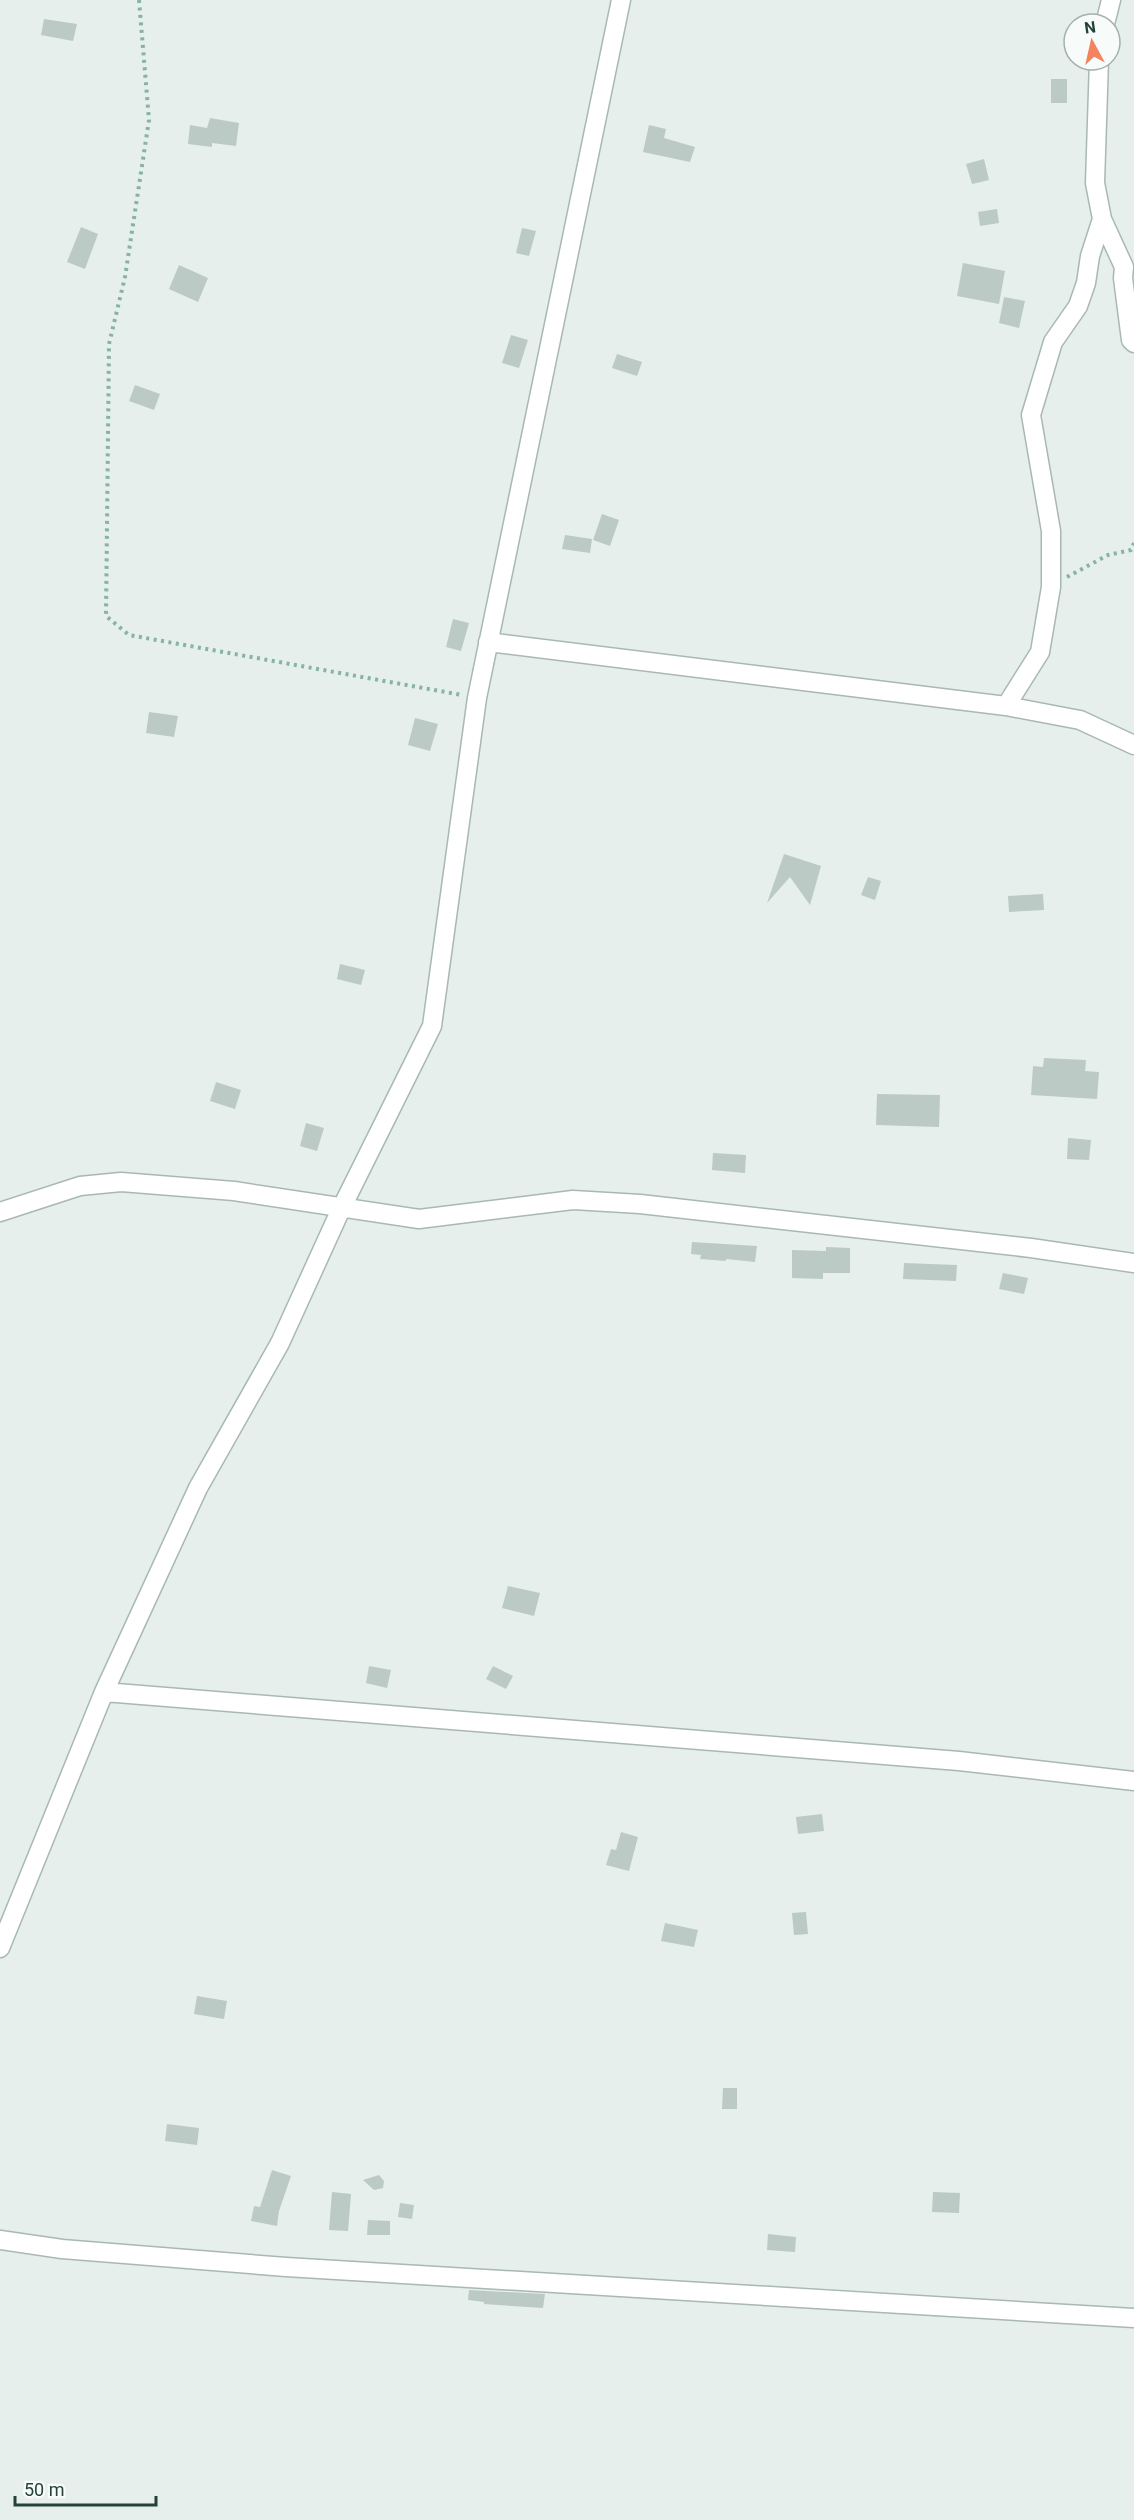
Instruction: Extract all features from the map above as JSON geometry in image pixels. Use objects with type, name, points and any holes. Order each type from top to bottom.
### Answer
[{"type":"street","points":[[0,1948],[104,1692],[198,1488],[280,1343],[341,1209],[432,1026],[477,698],[621,0]]},
{"type":"street","points":[[1099,72],[1095,183],[1102,219],[1124,267],[1124,288],[1131,340],[1134,343]]},
{"type":"street","points":[[1006,706],[1040,652],[1044,616],[1051,587],[1051,531],[1031,415],[1053,342],[1078,306],[1102,219]]},
{"type":"street","points":[[488,642],[1006,706],[1080,720],[1134,745]]},
{"type":"street","points":[[0,1212],[80,1186],[122,1182],[234,1191],[419,1219],[573,1200],[640,1204],[1031,1248],[1134,1263]]},
{"type":"street","points":[[104,1692],[959,1761],[1134,1781]]},
{"type":"street","points":[[0,2240],[62,2249],[286,2267],[1134,2318]]},
{"type":"path","points":[[139,0],[149,120],[125,277],[109,344],[106,616],[129,635],[477,698]]},
{"type":"path","points":[[1051,587],[1077,570],[1108,555],[1131,550],[1134,543]]},
{"type":"building","points":[[44,19],[77,24],[73,41],[41,35]]},
{"type":"building","points":[[1051,79],[1067,79],[1067,103],[1051,103]]},
{"type":"building","points":[[210,118],[239,123],[236,146],[212,143],[212,147],[188,144],[190,125],[207,128]]},
{"type":"building","points":[[649,125],[666,129],[664,138],[695,147],[690,162],[643,152]]},
{"type":"building","points":[[984,159],[989,180],[972,184],[966,164]]},
{"type":"building","points":[[997,209],[999,223],[980,226],[978,212]]},
{"type":"building","points":[[81,227],[98,234],[85,269],[67,262]]},
{"type":"building","points":[[522,228],[536,231],[529,256],[516,253]]},
{"type":"building","points":[[963,263],[1005,271],[999,304],[957,296]]},
{"type":"building","points":[[179,265],[208,278],[198,302],[169,289]]},
{"type":"building","points":[[1004,297],[1025,301],[1019,328],[999,323]]},
{"type":"building","points":[[511,335],[528,340],[519,368],[502,363]]},
{"type":"building","points":[[617,354],[642,362],[637,376],[612,368]]},
{"type":"building","points":[[135,385],[160,394],[154,410],[129,401]]},
{"type":"building","points":[[602,514],[619,520],[610,546],[593,540]]},
{"type":"building","points":[[565,535],[592,539],[590,553],[562,549]]},
{"type":"building","points":[[453,619],[469,623],[461,651],[446,647]]},
{"type":"building","points":[[149,712],[178,716],[174,737],[146,733]]},
{"type":"building","points":[[415,718],[438,724],[430,751],[408,745]]},
{"type":"building","points":[[784,854],[821,866],[810,905],[790,877],[767,903]]},
{"type":"building","points":[[868,877],[881,881],[875,900],[861,895]]},
{"type":"building","points":[[1043,894],[1044,910],[1009,912],[1008,896]]},
{"type":"building","points":[[340,964],[365,970],[361,985],[337,979]]},
{"type":"building","points":[[1044,1058],[1086,1060],[1085,1071],[1099,1072],[1097,1099],[1031,1095],[1033,1066],[1043,1067]]},
{"type":"building","points":[[216,1082],[241,1090],[235,1109],[210,1101]]},
{"type":"building","points":[[877,1094],[940,1095],[939,1127],[876,1125]]},
{"type":"building","points":[[306,1123],[324,1128],[317,1151],[300,1146]]},
{"type":"building","points":[[1068,1138],[1091,1140],[1089,1160],[1067,1159]]},
{"type":"building","points":[[713,1153],[746,1155],[745,1173],[712,1170]]},
{"type":"building","points":[[692,1242],[757,1246],[755,1262],[700,1259],[701,1255],[691,1254]]},
{"type":"building","points":[[826,1247],[850,1248],[850,1273],[823,1273],[823,1279],[792,1278],[792,1250],[826,1251]]},
{"type":"building","points":[[904,1263],[957,1265],[956,1281],[903,1279]]},
{"type":"building","points":[[1003,1273],[1028,1278],[1024,1294],[999,1289]]},
{"type":"building","points":[[508,1586],[540,1593],[534,1616],[502,1608]]},
{"type":"building","points":[[369,1666],[391,1670],[387,1688],[366,1683]]},
{"type":"building","points":[[493,1666],[513,1676],[506,1689],[486,1679]]},
{"type":"building","points":[[822,1814],[824,1831],[798,1834],[796,1817]]},
{"type":"building","points":[[621,1832],[638,1837],[629,1871],[606,1865],[611,1849],[616,1850]]},
{"type":"building","points":[[806,1912],[808,1934],[794,1935],[792,1913]]},
{"type":"building","points":[[665,1923],[698,1930],[694,1947],[661,1941]]},
{"type":"building","points":[[197,1996],[227,2001],[224,2019],[194,2014]]},
{"type":"building","points":[[723,2088],[737,2088],[737,2109],[722,2109]]},
{"type":"building","points":[[167,2124],[199,2128],[197,2145],[165,2141]]},
{"type":"building","points":[[272,2170],[291,2176],[279,2211],[277,2226],[251,2221],[254,2206],[260,2207]]},
{"type":"building","points":[[379,2175],[384,2181],[383,2188],[374,2190],[363,2180]]},
{"type":"building","points":[[332,2192],[351,2194],[348,2231],[329,2230]]},
{"type":"building","points":[[933,2192],[960,2193],[959,2213],[932,2212]]},
{"type":"building","points":[[400,2203],[414,2205],[412,2219],[398,2217]]},
{"type":"building","points":[[368,2220],[390,2221],[390,2235],[367,2235]]},
{"type":"building","points":[[768,2234],[796,2237],[795,2252],[767,2250]]},
{"type":"building","points":[[469,2290],[545,2294],[543,2308],[484,2304],[484,2302],[468,2300]]}]
